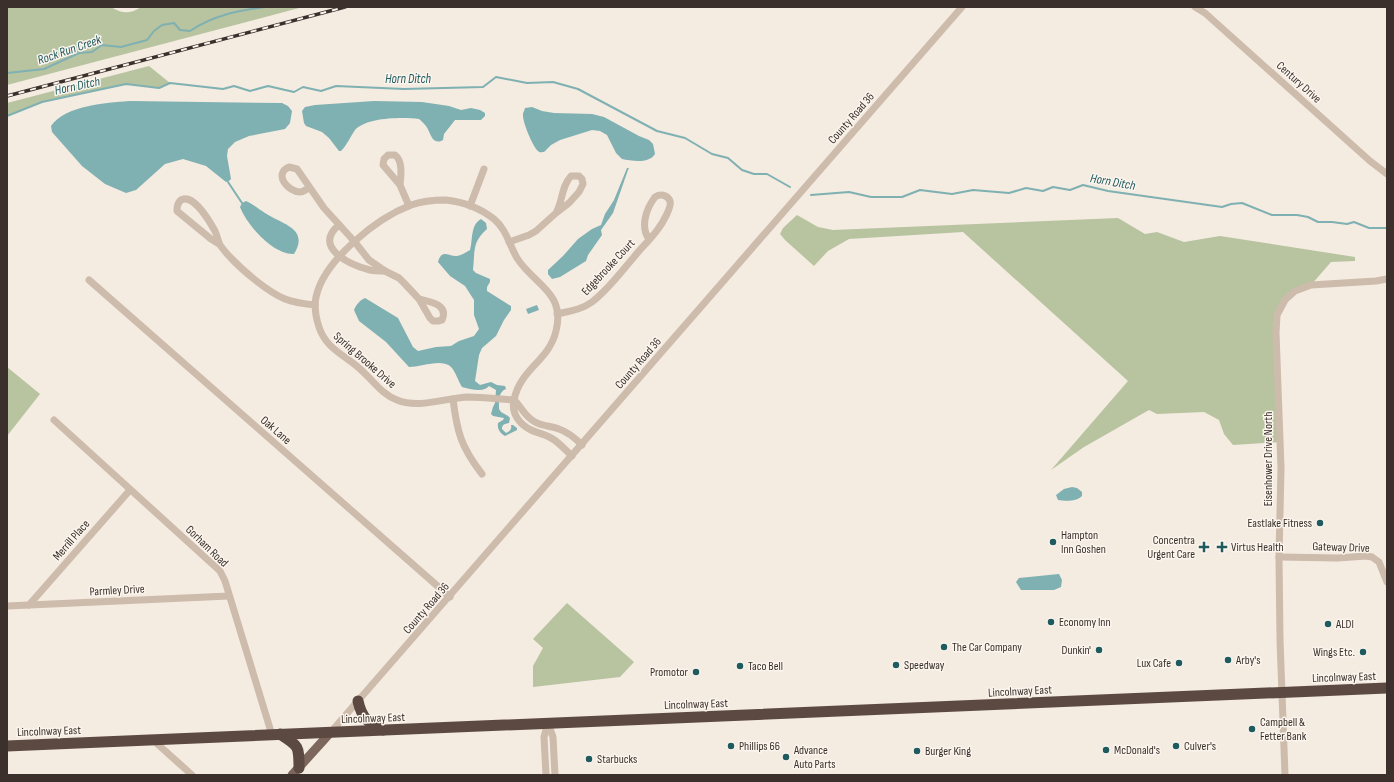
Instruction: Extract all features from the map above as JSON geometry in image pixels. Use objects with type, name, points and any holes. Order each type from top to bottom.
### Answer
[{"type":"highway","name":"Lincolnway East","points":[[7,746],[1387,688]]},
{"type":"highway","points":[[358,701],[360,712],[363,717],[368,722],[384,731]]},
{"type":"highway","points":[[276,734],[292,741],[297,746],[299,751],[296,771]]},
{"type":"main road","points":[[296,771],[330,733]]},
{"type":"street","name":"County Road 36","points":[[330,733],[450,597],[962,7]]},
{"type":"street","name":"Century Drive","points":[[1195,7],[1205,13],[1364,156],[1387,174]]},
{"type":"street","points":[[470,206],[484,169]]},
{"type":"street","points":[[509,242],[536,231],[569,203],[579,192],[583,184],[582,179],[579,176],[571,176],[564,186],[556,213]]},
{"type":"street","points":[[400,185],[409,206]]},
{"type":"street","points":[[309,188],[354,241],[368,260],[399,278],[419,300]]},
{"type":"street","name":"Edgebrooke Court","points":[[557,314],[576,310],[592,302],[604,291],[659,228],[670,205],[669,199],[661,194],[655,197],[645,218],[644,229],[649,239]]},
{"type":"street","points":[[219,244],[216,232],[195,203],[184,199],[180,201],[177,211],[219,244],[235,262],[274,294],[292,302],[315,305]]},
{"type":"street","name":"Spring Brooke Drive","points":[[446,200],[470,206],[482,211],[495,220],[502,228],[522,265],[549,292],[557,314],[556,331],[552,344],[519,382],[514,400],[480,397],[410,404],[396,400],[385,394],[361,370],[336,352],[326,341],[319,328],[315,305],[321,284],[329,270],[354,241],[381,221],[409,206],[429,201],[446,200]]},
{"type":"street","points":[[339,224],[332,232],[330,242],[333,250],[340,257],[360,267],[371,270],[386,271]]},
{"type":"street","name":"Eisenhower Drive North","points":[[1285,775],[1280,640],[1279,557],[1281,468],[1276,333],[1277,315],[1285,300],[1295,291],[1311,285],[1387,279]]},
{"type":"street","name":"Oak Lane","points":[[89,280],[450,597]]},
{"type":"street","points":[[453,399],[458,429],[463,444],[470,458],[482,474]]},
{"type":"street","points":[[572,456],[551,438],[532,430],[522,423],[513,410],[512,406],[514,400],[523,413],[536,422],[561,430],[582,445]]},
{"type":"street","name":"Gorham Road","points":[[54,420],[218,568],[223,576],[276,734]]},
{"type":"street","name":"Merrill Place","points":[[29,605],[130,490]]},
{"type":"street","name":"Gateway Drive","points":[[1279,557],[1372,557],[1379,562],[1387,582]]},
{"type":"street","name":"Parmley Drive","points":[[7,606],[229,596]]},
{"type":"street","points":[[546,775],[544,737],[548,723]]},
{"type":"street","points":[[548,723],[553,737],[555,775]]},
{"type":"street","points":[[153,740],[192,775]]},
{"type":"green space","points":[[7,7],[111,7],[119,11],[130,12],[141,7],[303,7],[7,85]]},
{"type":"green space","points":[[149,66],[170,83],[159,88],[126,84],[42,102],[7,116],[7,103]]},
{"type":"green space","points":[[797,215],[818,227],[833,230],[1118,218],[1145,234],[1157,232],[1184,242],[1220,236],[1355,257],[1355,261],[1331,262],[1311,285],[1295,291],[1277,315],[1280,442],[1233,445],[1224,434],[1219,420],[1204,412],[1157,414],[1149,410],[1084,447],[1051,470],[1128,381],[963,232],[849,239],[828,251],[814,266],[780,234],[783,228]]},
{"type":"green space","points":[[7,367],[40,394],[7,436]]},
{"type":"green space","points":[[567,603],[634,662],[620,677],[533,687],[533,666],[543,648],[533,639]]},
{"type":"water","points":[[129,101],[282,103],[288,106],[292,111],[290,123],[285,129],[249,136],[235,142],[228,149],[227,156],[231,179],[229,181],[226,182],[206,166],[183,159],[165,164],[136,190],[126,193],[105,184],[82,166],[52,132],[51,126],[58,119],[76,109],[98,104]]},
{"type":"water","points":[[374,101],[422,102],[449,106],[461,110],[471,108],[480,110],[485,113],[485,116],[481,120],[455,120],[444,134],[443,140],[439,141],[432,138],[426,126],[419,119],[395,118],[376,120],[355,130],[341,151],[339,151],[329,138],[322,132],[306,126],[304,123],[302,111],[305,107]]},
{"type":"water","points":[[532,107],[542,111],[554,113],[592,114],[604,117],[649,140],[653,144],[655,154],[645,161],[622,159],[616,153],[607,135],[600,131],[592,130],[560,140],[551,145],[544,152],[540,152],[536,149],[531,139],[523,117],[525,108]]},
{"type":"water","points":[[627,168],[629,168],[613,213],[601,230],[602,235],[588,255],[586,261],[560,277],[552,279],[548,274],[548,270],[578,239],[592,229],[601,225],[605,214],[614,200]]},
{"type":"water","points":[[246,201],[292,228],[298,238],[298,245],[294,254],[278,250],[262,238],[243,214],[240,207],[242,203]]},
{"type":"water","points":[[481,219],[486,223],[487,229],[479,238],[475,247],[473,270],[476,273],[490,279],[487,291],[511,306],[511,310],[496,336],[482,348],[479,355],[475,381],[480,385],[491,382],[497,385],[505,386],[506,389],[503,390],[500,397],[499,409],[510,418],[509,423],[503,425],[502,429],[506,433],[510,430],[511,425],[513,425],[517,428],[517,430],[505,436],[499,431],[498,427],[498,423],[504,418],[493,416],[491,414],[495,403],[496,390],[489,386],[480,390],[462,387],[453,369],[447,364],[437,363],[409,367],[386,342],[359,321],[354,310],[358,303],[365,298],[398,318],[413,347],[418,351],[436,347],[451,346],[459,341],[474,336],[479,329],[474,315],[474,300],[465,286],[450,276],[438,262],[444,254],[457,256],[470,250],[473,229],[477,222]]},
{"type":"water","points":[[537,305],[539,310],[528,314],[526,309]]},
{"type":"water","points":[[1072,487],[1077,488],[1082,492],[1082,496],[1080,498],[1067,501],[1058,500],[1056,495],[1064,489]]},
{"type":"water","points":[[1059,574],[1062,580],[1061,587],[1054,590],[1021,590],[1016,582],[1019,578]]},
{"type":"waterway","name":"Rock Run Creek","points":[[7,73],[44,69],[79,53],[92,52],[102,45],[121,47],[147,40],[154,31],[162,25],[174,23],[180,30],[190,31],[208,21],[226,14],[265,7]]},
{"type":"waterway","name":"Horn Ditch","points":[[7,116],[42,102],[126,84],[159,88],[170,83],[223,89],[234,86],[250,91],[268,86],[294,92],[303,87],[321,91],[336,86],[404,89],[483,87],[496,77],[527,83],[553,82],[578,89],[657,131],[685,138],[712,154],[728,158],[742,170],[754,174],[767,174],[790,187]]},
{"type":"waterway","points":[[228,182],[242,203]]},
{"type":"waterway","name":"Horn Ditch","points":[[811,195],[849,192],[871,197],[902,197],[920,190],[952,194],[973,190],[1009,193],[1026,188],[1043,191],[1053,187],[1070,190],[1083,185],[1108,191],[1222,207],[1242,203],[1272,215],[1297,215],[1308,217],[1318,222],[1347,224],[1354,222],[1369,228],[1387,228]]},
{"type":"railway","points":[[7,96],[345,7]]},
{"type":"place","name":"Eastlake Fitness","points":[[1320,523]]},
{"type":"place","name":"Hampton Inn Goshen","points":[[1053,542]]},
{"type":"place","name":"Concentra Urgent Care","points":[[1204,547]]},
{"type":"place","name":"Virtus Health","points":[[1222,547]]},
{"type":"place","name":"Economy Inn","points":[[1051,622]]},
{"type":"place","name":"ALDI","points":[[1328,624]]},
{"type":"place","name":"The Car Company","points":[[944,647]]},
{"type":"place","name":"Dunkin'","points":[[1099,650]]},
{"type":"place","name":"Wings Etc.","points":[[1363,652]]},
{"type":"place","name":"Arby's","points":[[1228,660]]},
{"type":"place","name":"Lux Cafe","points":[[1179,663]]},
{"type":"place","name":"Speedway","points":[[896,665]]},
{"type":"place","name":"Taco Bell","points":[[740,666]]},
{"type":"place","name":"Promotor","points":[[696,672]]},
{"type":"place","name":"Campbell & Fetter Bank","points":[[1252,729]]},
{"type":"place","name":"Phillips 66","points":[[731,746]]},
{"type":"place","name":"Culver's","points":[[1176,746]]},
{"type":"place","name":"McDonald's","points":[[1106,750]]},
{"type":"place","name":"Burger King","points":[[917,751]]},
{"type":"place","name":"Advance Auto Parts","points":[[786,757]]},
{"type":"place","name":"Starbucks","points":[[589,759]]}]
